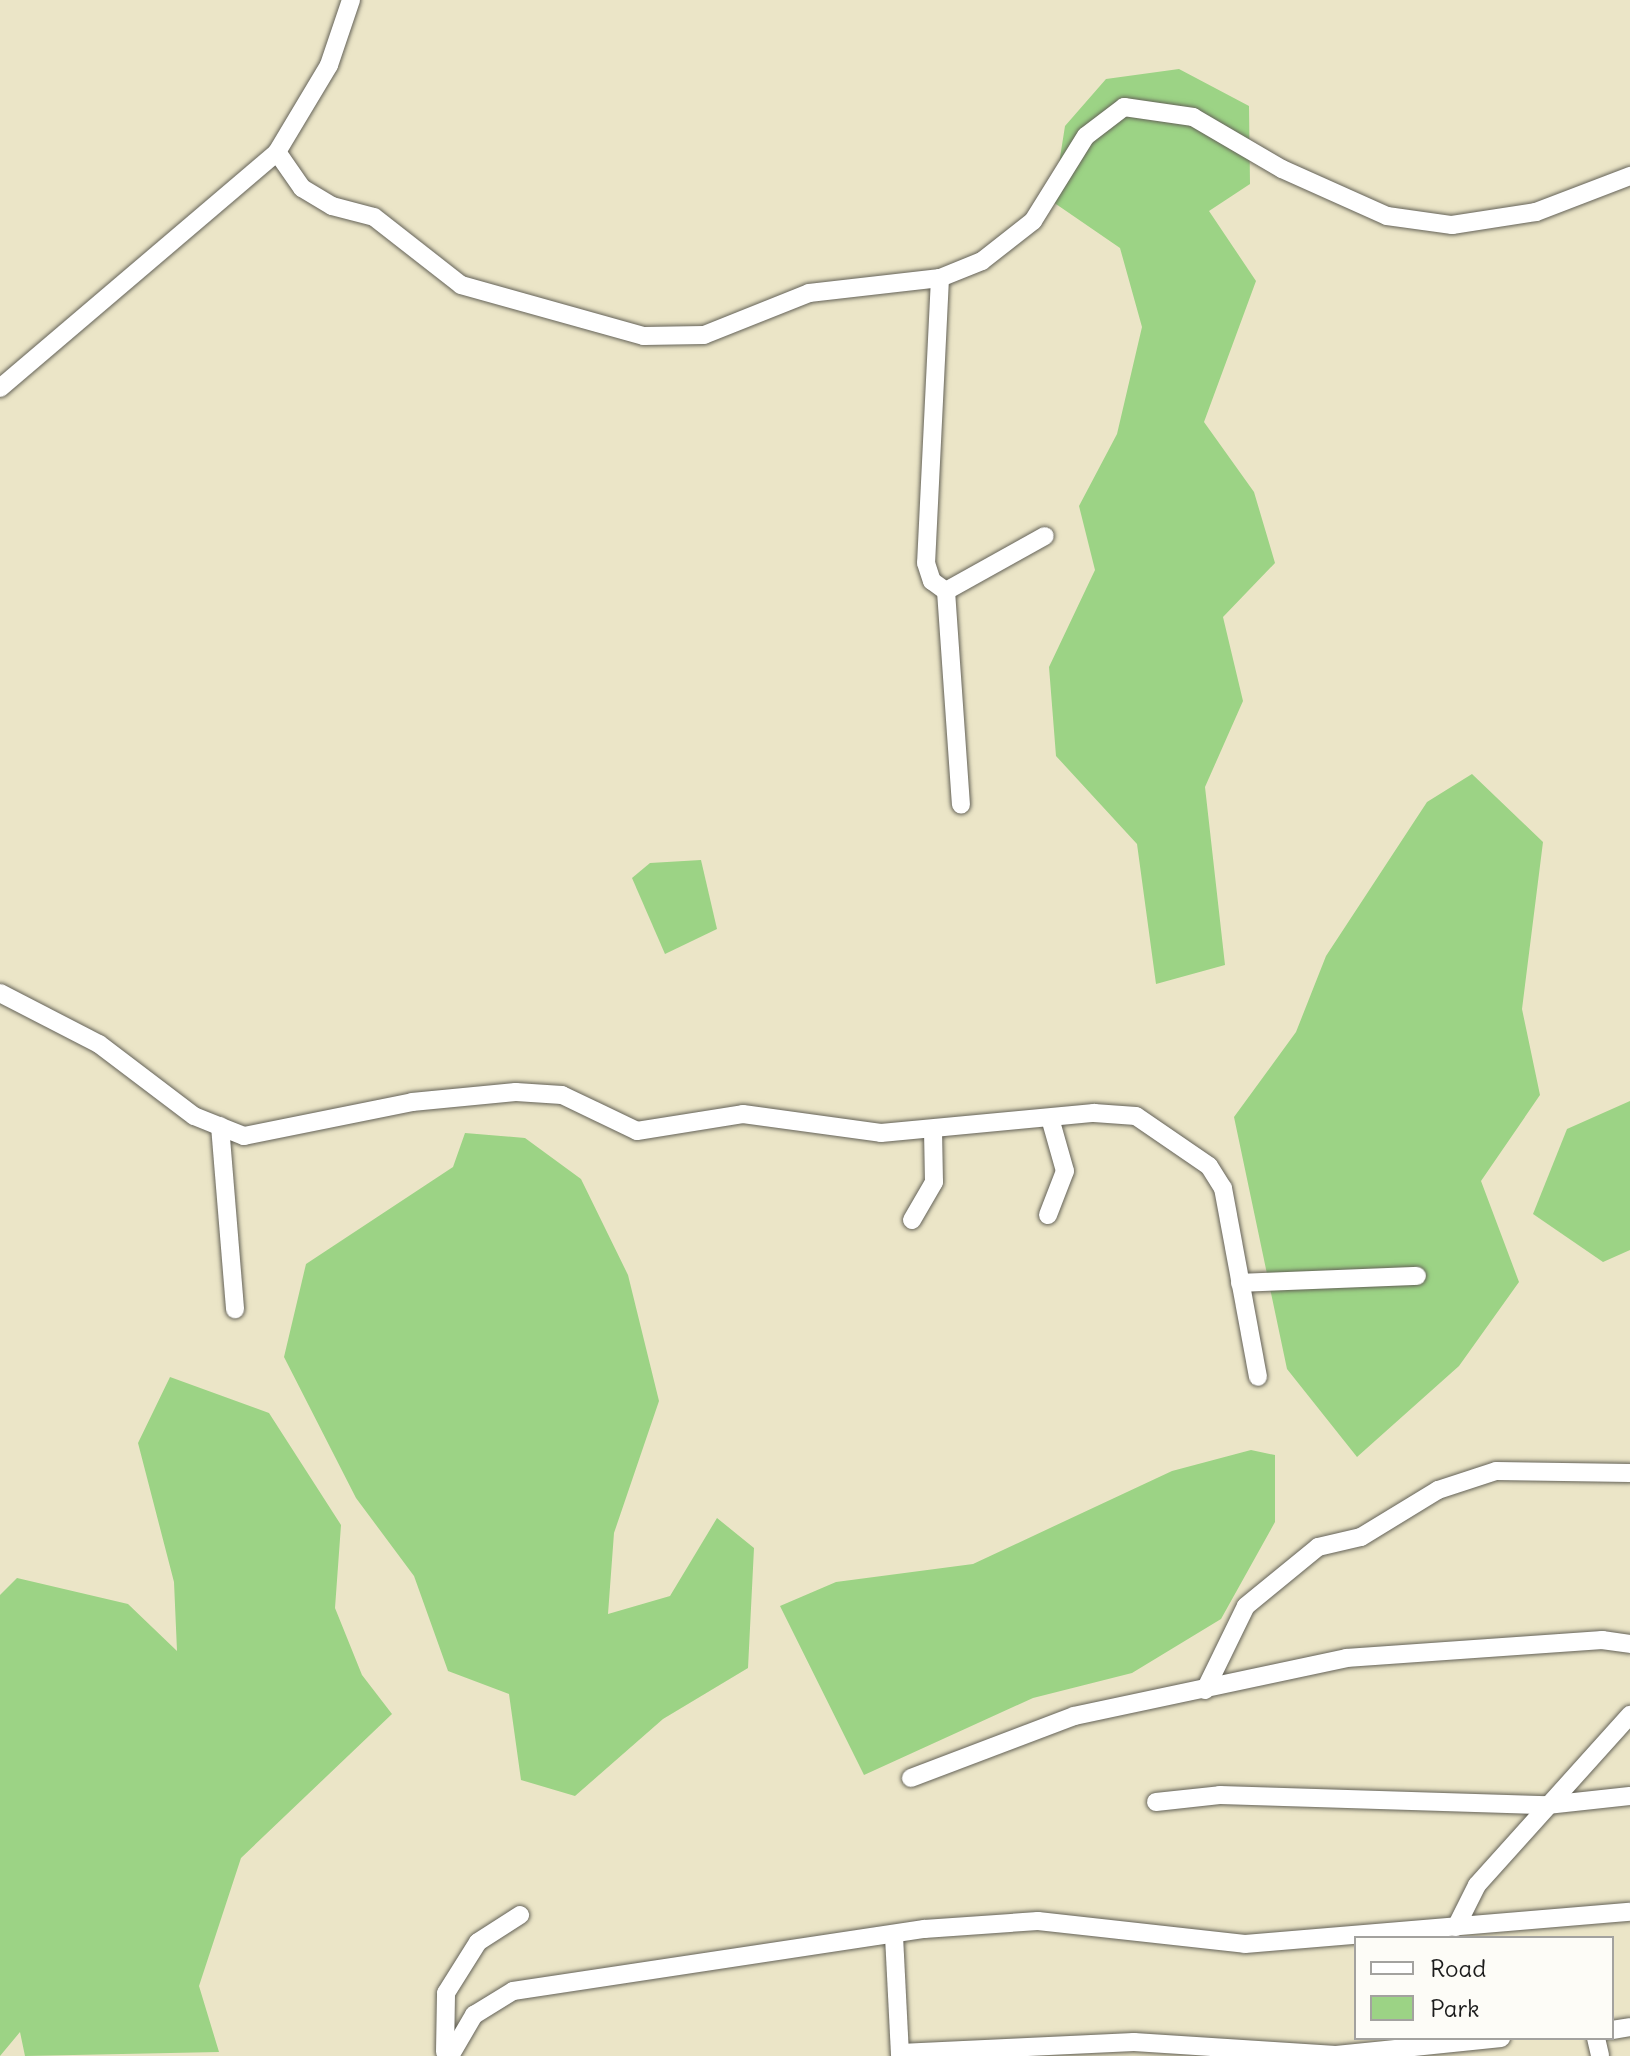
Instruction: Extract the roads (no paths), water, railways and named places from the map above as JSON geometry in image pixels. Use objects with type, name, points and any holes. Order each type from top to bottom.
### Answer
[{"type":"street","points":[[0,388],[277,152],[329,65],[351,0]]},
{"type":"street","points":[[277,152],[302,188],[332,206],[374,217],[461,285],[644,336],[704,335],[809,293],[940,278],[982,261],[1033,221],[1086,136],[1124,107],[1193,117],[1282,169],[1387,216],[1452,225],[1536,212],[1630,176]]},
{"type":"street","points":[[940,278],[926,563],[932,581],[946,591]]},
{"type":"street","points":[[946,591],[1045,536]]},
{"type":"street","points":[[946,591],[961,804]]},
{"type":"street","points":[[0,993],[99,1044],[194,1116],[244,1136],[274,1134],[412,1102],[516,1092],[562,1095],[637,1131],[743,1114],[881,1133],[933,1131],[1050,1118],[1136,1116],[1209,1166],[1230,1211],[1258,1377]]},
{"type":"street","points":[[1048,1215],[1065,1171],[1050,1118]]},
{"type":"street","points":[[220,1126],[235,1309]]},
{"type":"street","points":[[912,1220],[934,1182],[933,1131]]},
{"type":"street","points":[[1240,1283],[1417,1276]]},
{"type":"street","points":[[1205,1690],[1246,1606],[1318,1547],[1361,1537],[1438,1490],[1496,1471],[1630,1473]]},
{"type":"street","points":[[911,1778],[1074,1716],[1346,1658],[1602,1640],[1630,1644]]},
{"type":"street","points":[[1456,1927],[1477,1885],[1630,1715]]},
{"type":"street","points":[[1156,1802],[1220,1795],[1547,1805],[1630,1796]]},
{"type":"street","points":[[448,2056],[474,2015],[513,1991],[894,1936],[1038,1921],[1245,1944],[1630,1912]]},
{"type":"street","points":[[448,2056],[446,1993],[478,1942],[520,1915]]},
{"type":"street","points":[[1563,1919],[1567,1936]]},
{"type":"street","points":[[894,1936],[900,2055],[1157,2050],[1274,2054],[1433,2051],[1491,2040]]}]
